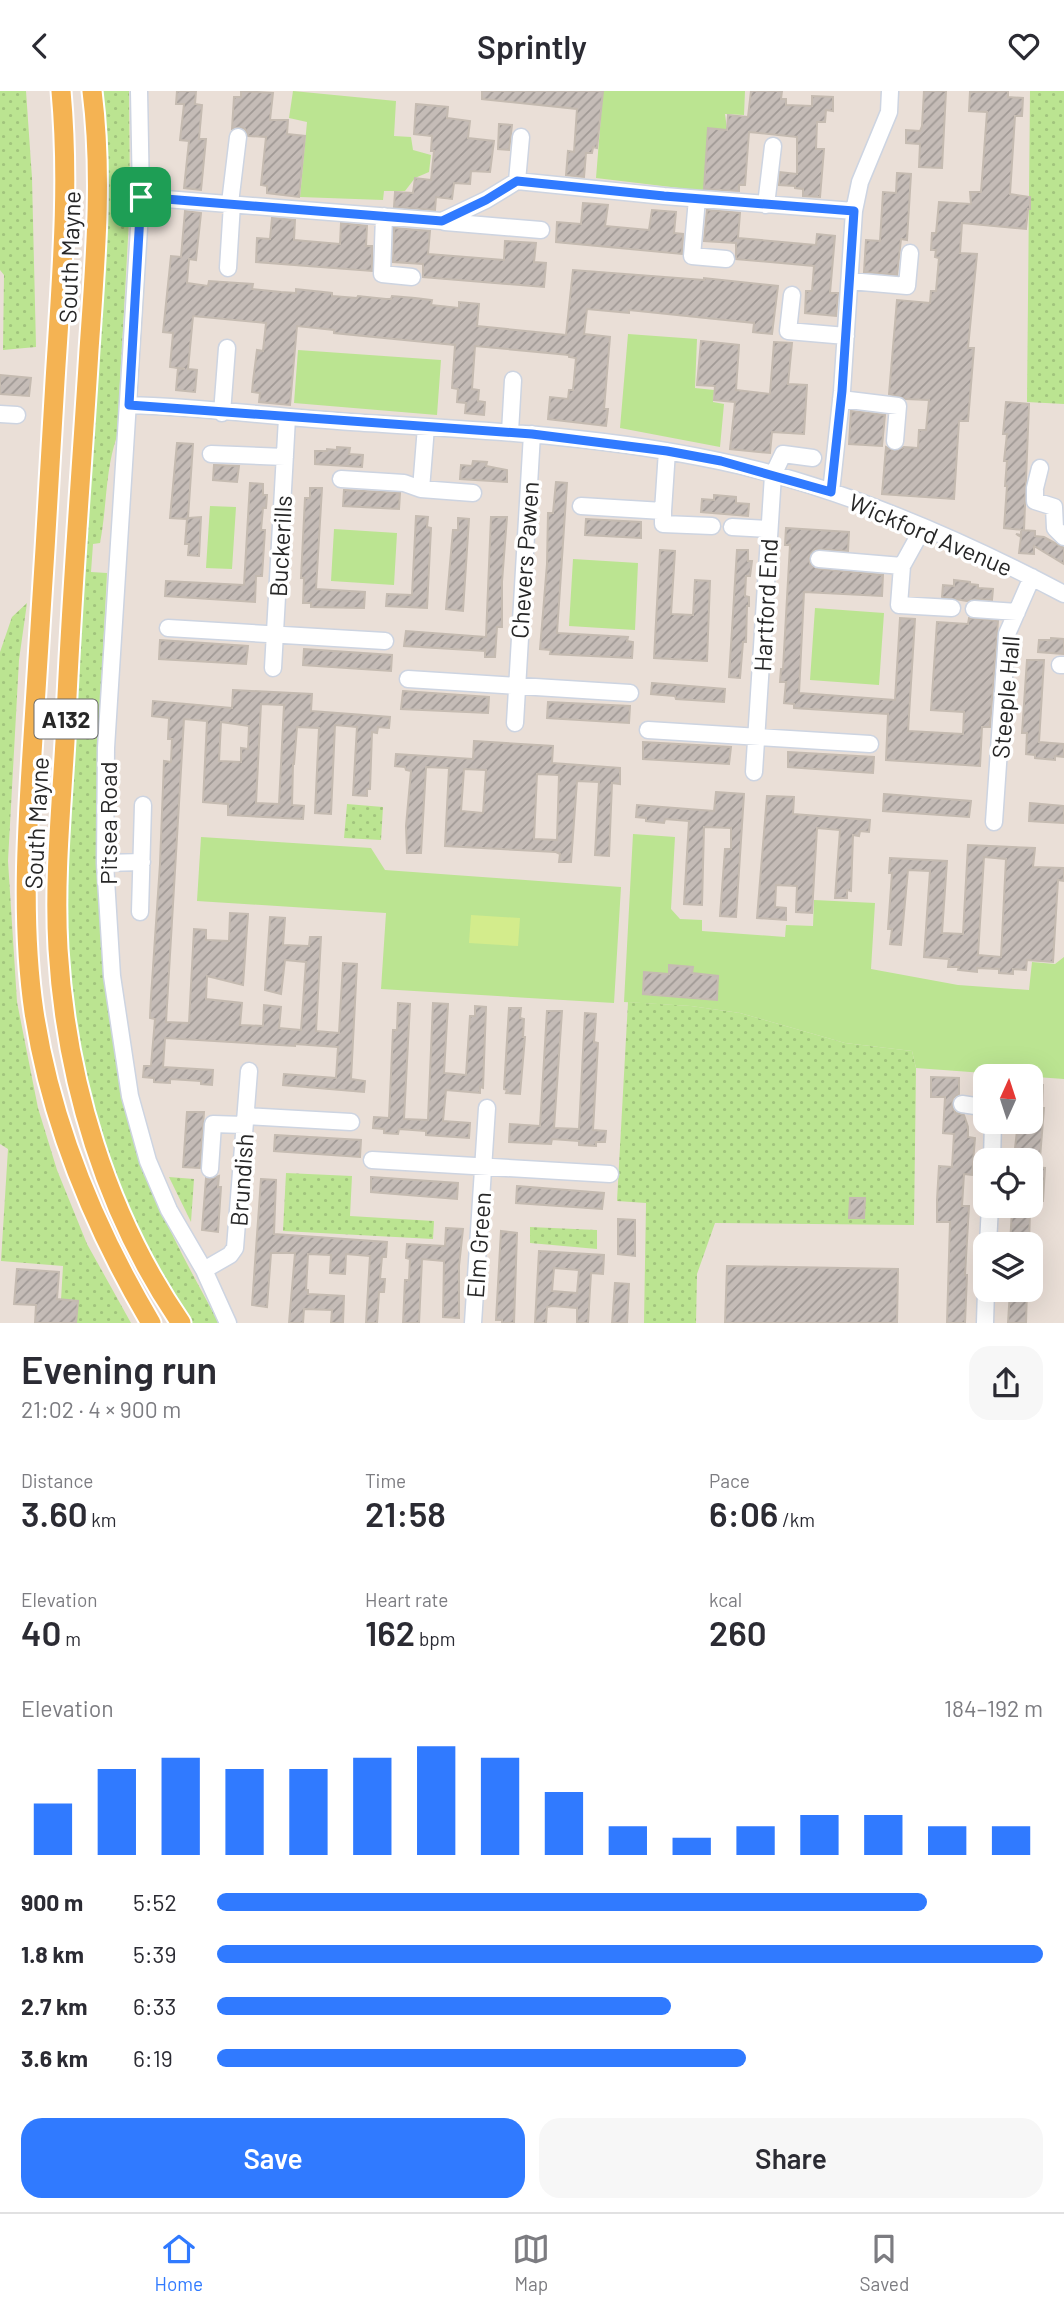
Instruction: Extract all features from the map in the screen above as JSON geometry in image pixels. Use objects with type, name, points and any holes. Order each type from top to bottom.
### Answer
[{"type":"main road","name":"South Mayne","points":[[61,91],[65,145],[65,220],[32,766],[28,863],[29,959],[34,1011],[60,1124],[82,1189],[101,1232],[151,1323]]},
{"type":"main road","name":"South Mayne","points":[[92,91],[96,227],[68,657],[59,846],[58,948],[71,1055],[88,1124],[107,1181],[127,1227],[147,1267],[181,1323]]},
{"type":"street","name":"Pitsea Road","points":[[139,91],[141,197],[106,748],[105,863],[112,976],[118,1027],[139,1134],[169,1210],[204,1270],[228,1323]]},
{"type":"street","points":[[831,492],[841,399],[854,211],[860,181],[889,112],[890,91]]},
{"type":"street","points":[[228,268],[238,137]]},
{"type":"street","points":[[517,181],[520,137]]},
{"type":"street","points":[[766,205],[773,146]]},
{"type":"street","points":[[442,221],[486,200],[517,181],[854,211]]},
{"type":"street","points":[[141,197],[541,230]]},
{"type":"street","points":[[696,199],[692,256],[726,258]]},
{"type":"street","points":[[384,216],[382,274],[412,277]]},
{"type":"street","points":[[850,281],[907,286],[910,253]]},
{"type":"street","points":[[792,295],[788,331],[846,336]]},
{"type":"street","points":[[222,412],[227,348]]},
{"type":"street","points":[[510,432],[513,380]]},
{"type":"street","points":[[841,399],[898,406],[895,441]]},
{"type":"street","name":"Wickford Avenue","points":[[129,405],[532,434],[667,451],[721,461],[831,492],[923,528],[1064,594]]},
{"type":"street","points":[[0,414],[17,415]]},
{"type":"street","name":"Buckerills","points":[[273,668],[287,418]]},
{"type":"street","points":[[421,489],[426,427]]},
{"type":"street","name":"Chevers Pawen","points":[[515,723],[532,434]]},
{"type":"street","points":[[667,451],[663,524],[712,526]]},
{"type":"street","points":[[211,454],[285,457]]},
{"type":"street","points":[[774,475],[783,454],[813,458]]},
{"type":"street","points":[[1040,468],[1034,501],[1054,507],[1055,528],[1064,537]]},
{"type":"street","name":"Hartford End","points":[[754,772],[774,475]]},
{"type":"street","points":[[341,479],[404,483],[421,489],[473,493]]},
{"type":"street","points":[[581,506],[663,511]]},
{"type":"street","points":[[732,527],[769,529]]},
{"type":"street","points":[[923,528],[902,566],[900,605],[952,608]]},
{"type":"street","points":[[819,559],[902,566]]},
{"type":"street","name":"Steeple Hall","points":[[995,822],[1007,633],[1032,577]]},
{"type":"street","points":[[974,610],[1017,612]]},
{"type":"street","points":[[168,628],[385,641]]},
{"type":"street","points":[[408,679],[630,693]]},
{"type":"street","points":[[648,730],[870,744]]},
{"type":"street","points":[[139,912],[143,805]]},
{"type":"street","points":[[105,863],[142,862]]},
{"type":"street","name":"Brundish","points":[[204,1270],[230,1255],[235,1248],[249,1071]]},
{"type":"street","points":[[962,1104],[973,1106]]},
{"type":"street","name":"Elm Green","points":[[474,1323],[487,1108]]},
{"type":"street","points":[[210,1169],[213,1124],[245,1120]]},
{"type":"street","name":"Brundish","points":[[245,1120],[351,1122]]},
{"type":"street","name":"Elm Green","points":[[372,1160],[610,1174]]},
{"type":"street","points":[[985,1323],[986,1302]]},
{"type":"green space","points":[[0,91],[26,91],[32,178],[36,347],[3,350],[4,275],[0,270]]},
{"type":"green space","points":[[101,91],[129,91],[130,202],[117,436],[110,462],[100,543],[93,544],[91,572],[107,573],[98,803],[100,917],[105,974],[122,1094],[139,1156],[170,1229],[219,1323],[189,1323],[161,1280],[115,1183],[90,1102],[75,1031],[65,934],[71,736],[79,714],[79,704],[74,692]]},
{"type":"green space","points":[[293,91],[396,101],[394,136],[411,137],[413,150],[431,155],[429,172],[415,178],[405,191],[384,191],[383,200],[300,197],[307,122],[289,118]]},
{"type":"green space","points":[[603,91],[745,91],[744,115],[725,114],[727,129],[708,129],[704,191],[596,178]]},
{"type":"green space","points":[[1030,91],[1064,91],[1064,404],[1027,402]]},
{"type":"green space","points":[[628,334],[697,339],[695,388],[714,390],[713,402],[724,404],[720,447],[620,428]]},
{"type":"green space","points":[[298,350],[441,360],[437,415],[294,403]]},
{"type":"green space","points":[[210,506],[236,507],[232,569],[206,568]]},
{"type":"green space","points":[[334,529],[397,533],[394,585],[331,581]]},
{"type":"green space","points":[[573,559],[638,563],[635,630],[569,626]]},
{"type":"green space","points":[[27,603],[19,660],[8,861],[17,1002],[38,1108],[57,1170],[87,1244],[131,1323],[76,1323],[78,1301],[61,1300],[63,1266],[1,1261],[8,1149],[0,1144],[0,652],[12,617]]},
{"type":"green space","points":[[815,608],[884,613],[879,685],[810,680]]},
{"type":"green space","points":[[347,804],[383,807],[381,840],[344,838]]},
{"type":"green space","points":[[633,834],[675,837],[671,909],[680,919],[702,920],[702,931],[785,937],[786,925],[813,926],[814,900],[875,903],[871,969],[958,985],[1029,990],[1032,962],[1055,964],[1064,957],[1064,1079],[1043,1077],[1043,1064],[973,1064],[973,1072],[916,1068],[912,1051],[845,1043],[740,1013],[691,1006],[624,1002]]},
{"type":"green space","points":[[201,837],[371,848],[385,870],[621,887],[614,1003],[381,989],[386,913],[197,901]]},
{"type":"green space","points":[[471,915],[520,918],[518,946],[469,943]]},
{"type":"green space","points":[[628,1002],[691,1006],[740,1013],[845,1043],[912,1051],[916,1068],[914,1225],[715,1223],[697,1274],[696,1323],[644,1323],[646,1203],[617,1201]]},
{"type":"green space","points":[[286,1173],[352,1176],[350,1216],[434,1221],[433,1239],[283,1231]]},
{"type":"green space","points":[[169,1177],[194,1179],[191,1222]]},
{"type":"green space","points":[[530,1227],[597,1230],[597,1249],[530,1243]]},
{"type":"building","points":[[177,91],[196,91],[195,104],[202,105],[199,139],[206,139],[201,190],[184,188],[189,141],[180,140],[184,104],[176,104]]},
{"type":"building","points":[[241,91],[273,93],[270,120],[288,120],[287,134],[305,136],[299,197],[267,193],[267,186],[261,185],[266,137],[248,136],[245,129],[240,127],[232,129],[234,97],[241,97]]},
{"type":"building","points":[[482,91],[603,91],[597,148],[593,147],[592,153],[586,153],[584,177],[566,175],[568,151],[574,152],[577,109],[482,99]]},
{"type":"building","points":[[751,91],[782,91],[781,99],[786,99],[786,105],[812,106],[812,96],[833,97],[833,111],[826,110],[825,122],[817,122],[816,149],[824,149],[820,197],[803,196],[803,189],[779,185],[780,172],[797,174],[797,137],[749,132],[745,185],[739,185],[739,191],[704,189],[708,128],[727,130],[728,115],[748,117]]},
{"type":"building","points":[[924,91],[946,91],[942,168],[919,167],[920,144],[906,143],[906,130],[920,131],[922,126]]},
{"type":"building","points":[[1008,91],[1008,97],[1023,98],[1022,116],[1015,116],[1010,194],[1030,197],[1030,209],[1026,229],[962,223],[960,253],[977,254],[968,348],[974,348],[968,421],[959,421],[954,499],[882,494],[886,447],[895,451],[904,447],[918,448],[919,430],[926,430],[929,400],[906,399],[889,394],[897,300],[930,303],[931,291],[936,291],[939,258],[935,257],[936,250],[931,250],[932,233],[936,233],[939,202],[971,204],[970,192],[981,192],[987,112],[969,111],[970,92]]},
{"type":"building","points":[[416,104],[448,107],[447,118],[470,121],[468,138],[494,141],[490,172],[471,171],[470,184],[454,183],[452,199],[436,197],[435,210],[394,207],[395,192],[413,193],[415,178],[431,180],[434,151],[431,151],[432,136],[414,134]]},
{"type":"building","points":[[499,124],[512,125],[509,150],[498,149]]},
{"type":"building","points":[[897,173],[911,174],[907,240],[901,239],[897,275],[864,272],[866,240],[880,241],[883,192],[896,193]]},
{"type":"building","points":[[583,203],[608,205],[605,226],[649,230],[652,210],[676,212],[674,233],[683,234],[682,254],[556,242],[557,222],[581,224]]},
{"type":"building","points":[[707,210],[740,213],[738,238],[816,245],[817,234],[835,236],[830,293],[838,293],[836,316],[805,313],[806,291],[812,291],[814,266],[736,259],[736,243],[704,241]]},
{"type":"building","points":[[185,211],[201,213],[196,260],[189,259],[187,283],[208,286],[209,281],[253,284],[252,289],[296,293],[296,289],[357,298],[415,298],[432,300],[431,305],[459,308],[459,302],[479,304],[477,326],[566,335],[573,270],[704,278],[778,286],[772,334],[753,332],[754,323],[629,310],[629,313],[587,309],[584,334],[610,337],[604,409],[608,409],[606,426],[548,419],[550,397],[568,399],[569,390],[573,390],[576,358],[569,355],[475,346],[472,389],[479,390],[478,401],[485,402],[484,415],[465,413],[466,403],[457,402],[458,389],[452,388],[455,345],[334,333],[334,330],[297,326],[290,405],[259,402],[260,393],[252,392],[257,350],[263,351],[266,323],[193,316],[188,369],[197,370],[195,392],[176,390],[178,368],[170,367],[173,333],[163,332],[171,256],[181,257]]},
{"type":"building","points":[[272,218],[295,220],[294,240],[340,244],[341,223],[367,226],[366,246],[372,246],[372,271],[256,262],[257,238],[270,239]]},
{"type":"building","points":[[394,228],[430,231],[428,254],[504,260],[505,241],[536,243],[534,262],[546,263],[544,287],[423,277],[423,264],[393,262]]},
{"type":"building","points":[[701,341],[739,345],[736,390],[770,394],[774,342],[792,343],[788,384],[807,385],[804,434],[772,432],[770,453],[730,449],[735,402],[714,400],[715,386],[697,385]]},
{"type":"building","points":[[0,375],[31,378],[29,396],[0,394]]},
{"type":"building","points":[[1006,402],[1029,404],[1024,530],[1004,528],[1007,461],[1004,461],[1007,434],[1003,434]]},
{"type":"building","points":[[851,411],[885,415],[882,446],[849,444]]},
{"type":"building","points":[[177,443],[193,444],[188,518],[201,517],[199,556],[188,555],[189,544],[185,544],[187,519],[170,518]]},
{"type":"building","points":[[337,447],[350,448],[349,454],[363,455],[362,467],[315,464],[315,451],[337,450]]},
{"type":"building","points":[[473,461],[487,462],[486,466],[507,470],[507,482],[460,479],[461,465],[472,466]]},
{"type":"building","points":[[214,465],[239,466],[237,482],[213,480]]},
{"type":"building","points":[[556,482],[567,483],[557,633],[628,637],[627,641],[633,642],[632,658],[550,654],[551,650],[540,649],[548,513],[553,513]]},
{"type":"building","points":[[250,483],[263,484],[263,495],[267,495],[261,530],[265,530],[262,576],[256,576],[255,602],[165,596],[166,581],[244,585]]},
{"type":"building","points":[[310,488],[322,488],[316,589],[365,592],[364,608],[311,607],[311,603],[303,603],[304,578],[301,578],[305,498],[310,498]]},
{"type":"building","points":[[344,490],[400,493],[399,509],[343,506]]},
{"type":"building","points":[[714,495],[736,497],[736,503],[749,504],[748,516],[701,512],[702,499],[714,500]]},
{"type":"building","points":[[416,516],[428,517],[427,527],[431,528],[427,608],[386,606],[387,594],[412,595]]},
{"type":"building","points":[[491,517],[507,517],[502,627],[497,627],[495,657],[485,657],[485,651],[404,646],[406,631],[486,637]]},
{"type":"building","points":[[458,518],[469,519],[463,611],[446,609],[453,530],[458,530]]},
{"type":"building","points":[[586,519],[641,522],[641,538],[585,535]]},
{"type":"building","points":[[786,528],[849,532],[848,551],[815,549],[809,557],[810,564],[818,569],[883,575],[882,596],[804,592],[799,693],[895,700],[900,618],[915,619],[908,731],[963,734],[964,712],[931,710],[937,622],[968,624],[969,618],[998,621],[990,727],[982,727],[980,766],[886,760],[888,714],[794,708],[794,704],[784,703],[786,682],[780,682],[790,545],[785,545]]},
{"type":"building","points":[[1021,530],[1035,531],[1035,536],[1044,537],[1064,548],[1064,564],[1034,546],[1034,554],[1019,553],[1021,537],[1016,534],[1021,535]]},
{"type":"building","points":[[660,550],[675,551],[671,614],[693,615],[695,580],[710,581],[707,661],[654,658]]},
{"type":"building","points":[[737,550],[748,550],[748,561],[752,561],[750,576],[746,576],[745,596],[749,597],[749,606],[740,678],[729,677]]},
{"type":"building","points":[[954,580],[970,582],[978,585],[978,588],[993,589],[992,600],[967,601],[942,597],[943,585],[954,586]]},
{"type":"building","points":[[1064,639],[1064,654],[1038,652],[1039,640]]},
{"type":"building","points":[[160,640],[248,646],[246,664],[159,659]]},
{"type":"building","points":[[304,649],[392,655],[391,671],[303,665]]},
{"type":"building","points":[[1027,660],[1044,660],[1039,742],[1064,744],[1064,757],[1055,756],[1055,760],[1026,754],[1027,733],[1022,733]]},
{"type":"building","points":[[652,683],[725,689],[724,702],[676,699],[675,696],[651,694]]},
{"type":"building","points":[[233,690],[312,694],[311,711],[390,717],[389,728],[378,727],[377,733],[372,732],[370,789],[367,789],[367,796],[353,795],[357,727],[335,725],[331,814],[315,813],[319,728],[297,727],[292,805],[304,806],[303,819],[228,815],[228,804],[203,802],[207,721],[184,719],[166,1022],[189,1023],[194,929],[206,930],[206,940],[229,941],[230,913],[248,914],[243,985],[207,976],[206,999],[242,1003],[240,1025],[263,1026],[264,1005],[281,1007],[279,1028],[301,1030],[306,962],[285,960],[281,994],[265,990],[270,917],[285,918],[283,945],[309,946],[310,937],[321,937],[316,1031],[339,1033],[343,963],[357,964],[351,1079],[365,1081],[364,1092],[283,1085],[284,1074],[336,1078],[338,1047],[295,1044],[165,1038],[163,1067],[213,1070],[212,1085],[201,1084],[201,1081],[170,1079],[170,1083],[154,1082],[154,1078],[143,1077],[144,1066],[151,1066],[155,1019],[150,1018],[164,761],[171,762],[172,739],[168,739],[169,718],[152,716],[153,701],[232,708]],"holes":[[[261,704],[284,705],[279,804],[256,803]],[[221,722],[249,726],[248,749],[241,748],[241,762],[219,761]]]},
{"type":"building","points":[[403,691],[489,697],[488,713],[401,709]]},
{"type":"building","points":[[548,702],[630,706],[629,723],[547,718]]},
{"type":"building","points":[[474,741],[553,746],[552,763],[620,768],[620,784],[612,783],[609,856],[595,855],[599,782],[577,781],[571,862],[559,862],[560,854],[556,852],[445,846],[449,768],[426,767],[421,853],[407,853],[406,826],[411,771],[395,766],[396,754],[473,759]],"holes":[[[464,769],[486,770],[483,813],[461,811]],[[537,774],[559,775],[557,840],[534,839]]]},
{"type":"building","points":[[643,742],[731,747],[729,764],[643,759]]},
{"type":"building","points":[[788,752],[874,757],[873,773],[788,767]]},
{"type":"building","points":[[716,792],[744,794],[736,917],[720,916],[725,849],[731,849],[731,828],[704,827],[702,905],[684,904],[689,821],[665,819],[664,823],[636,817],[637,805],[714,811]]},
{"type":"building","points":[[884,794],[971,801],[969,817],[883,811]]},
{"type":"building","points":[[767,796],[794,797],[793,814],[870,820],[869,832],[860,831],[859,836],[853,835],[851,891],[847,890],[847,898],[835,898],[840,830],[817,828],[812,913],[796,912],[797,886],[776,885],[775,907],[786,908],[786,920],[757,918]]},
{"type":"building","points":[[1030,803],[1064,806],[1064,823],[1029,821]]},
{"type":"building","points":[[968,845],[1035,848],[1033,867],[1064,868],[1064,881],[1058,880],[1053,962],[1027,960],[1026,970],[1013,969],[1013,974],[999,973],[999,969],[977,968],[977,972],[948,967],[949,959],[924,957],[930,871],[908,870],[901,945],[890,944],[890,858],[947,861],[942,933],[963,934]],"holes":[[[984,857],[1006,859],[1001,957],[978,955]]]},
{"type":"building","points":[[669,965],[693,967],[692,973],[718,976],[717,1000],[643,994],[644,972],[669,974]]},
{"type":"building","points":[[398,1003],[410,1004],[404,1119],[428,1120],[433,1003],[448,1004],[444,1073],[466,1075],[470,1016],[475,1016],[475,1006],[486,1007],[483,1088],[480,1087],[480,1093],[446,1090],[443,1121],[470,1123],[469,1138],[426,1135],[426,1131],[399,1129],[398,1134],[384,1133],[384,1129],[373,1128],[374,1117],[389,1118],[393,1030],[397,1030]]},
{"type":"building","points":[[509,1008],[521,1008],[520,1018],[524,1019],[520,1094],[506,1093],[507,1090],[504,1089]]},
{"type":"building","points":[[547,1011],[562,1011],[554,1128],[579,1129],[585,1013],[596,1014],[594,1042],[598,1043],[593,1130],[606,1131],[605,1142],[596,1142],[596,1146],[579,1145],[579,1141],[552,1139],[551,1144],[509,1142],[510,1124],[540,1126]]},
{"type":"building","points":[[931,1077],[959,1078],[959,1094],[953,1098],[952,1107],[956,1113],[964,1115],[968,1137],[975,1138],[972,1175],[964,1174],[962,1206],[969,1206],[965,1323],[947,1323],[950,1222],[937,1222],[937,1200],[939,1166],[952,1167],[954,1134],[943,1133],[945,1097],[931,1097]]},
{"type":"building","points":[[187,1112],[204,1112],[200,1168],[183,1167]]},
{"type":"building","points":[[1017,1134],[1042,1134],[1041,1148],[1015,1148]]},
{"type":"building","points":[[275,1135],[361,1140],[360,1157],[274,1151]]},
{"type":"building","points":[[1043,1168],[1045,1168],[1043,1201]]},
{"type":"building","points":[[219,1176],[218,1187],[221,1187],[218,1232],[202,1230],[206,1178]]},
{"type":"building","points":[[371,1177],[458,1183],[457,1199],[371,1192]]},
{"type":"building","points":[[261,1179],[276,1180],[274,1234],[387,1242],[386,1257],[382,1257],[380,1279],[385,1279],[384,1292],[379,1292],[377,1323],[366,1323],[370,1256],[346,1254],[345,1274],[330,1273],[331,1255],[308,1254],[308,1294],[344,1296],[343,1323],[331,1323],[332,1310],[304,1309],[303,1323],[289,1323],[295,1253],[271,1253],[267,1307],[252,1305]]},
{"type":"building","points":[[517,1186],[604,1193],[602,1209],[516,1203]]},
{"type":"building","points":[[850,1198],[865,1198],[864,1218],[849,1218]]},
{"type":"building","points":[[1012,1218],[1030,1218],[1029,1232],[1011,1232]]},
{"type":"building","points":[[618,1219],[635,1220],[635,1256],[618,1254]]},
{"type":"building","points":[[446,1228],[463,1229],[459,1266],[459,1318],[443,1317],[444,1261],[422,1259],[419,1323],[403,1323],[405,1280],[409,1280],[410,1259],[406,1258],[407,1244],[445,1246]]},
{"type":"building","points":[[501,1231],[517,1233],[514,1323],[496,1320]]},
{"type":"building","points":[[539,1251],[604,1255],[603,1274],[591,1273],[588,1323],[577,1323],[577,1308],[552,1306],[547,1307],[546,1323],[535,1323]],"holes":[[[554,1268],[579,1270],[577,1293],[552,1291]]]},
{"type":"building","points":[[727,1266],[898,1269],[897,1323],[725,1323]]},
{"type":"building","points":[[17,1269],[59,1272],[57,1299],[78,1301],[76,1323],[35,1323],[36,1305],[14,1304]]},
{"type":"building","points":[[615,1283],[629,1284],[627,1323],[612,1323]]},
{"type":"building","points":[[1009,1302],[1027,1302],[1026,1323],[1008,1323]]},
{"type":"route","points":[[517,181],[854,211],[842,391],[831,492],[721,461],[667,451],[532,434],[129,405],[141,197],[442,221],[486,200],[517,181]]}]
